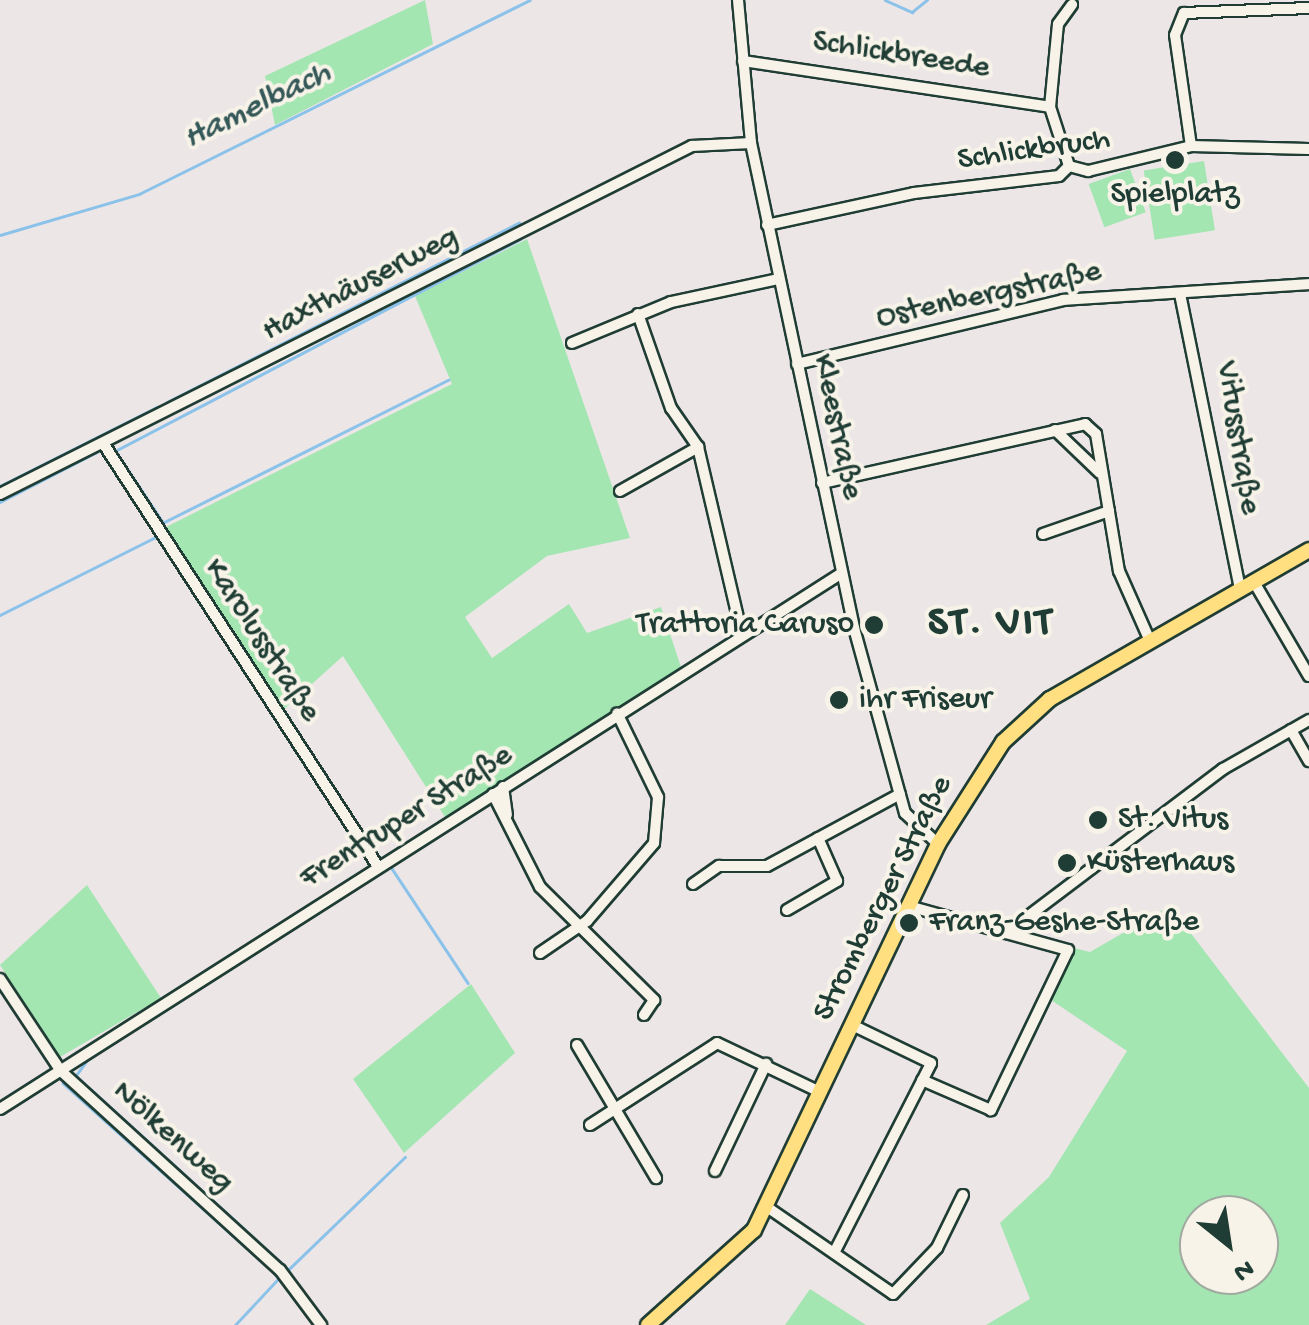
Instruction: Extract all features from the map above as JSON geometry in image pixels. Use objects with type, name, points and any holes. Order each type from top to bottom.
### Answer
[{"type":"main road","name":"Stromberger Straße","points":[[648,1325],[737,1250],[767,1206],[938,844],[1019,724],[1150,641],[1309,550]]},
{"type":"street","name":"Kleestraße","points":[[738,0],[752,143],[842,573],[900,794],[915,828],[938,844]]},
{"type":"street","points":[[1069,166],[1050,107],[1058,24],[1072,6]]},
{"type":"street","points":[[1191,146],[1175,35],[1184,13],[1309,8]]},
{"type":"street","name":"Schlickbreede","points":[[744,61],[1050,107]]},
{"type":"street","name":"Haxthäuserweg","points":[[0,494],[692,146],[752,143]]},
{"type":"street","name":"Schlickbruch","points":[[768,225],[914,193],[1059,176],[1069,166],[1088,171],[1191,146],[1309,149]]},
{"type":"street","points":[[572,343],[638,314],[778,279]]},
{"type":"street","name":"Ostenbergstraße","points":[[797,364],[1063,300],[1180,294],[1240,282],[1309,284]]},
{"type":"street","name":"Vitusstraße","points":[[1180,294],[1240,590]]},
{"type":"street","points":[[638,314],[671,408],[698,446],[742,634]]},
{"type":"street","points":[[822,483],[1054,430],[1092,428],[1119,571],[1150,641]]},
{"type":"street","points":[[1054,430],[1100,473]]},
{"type":"street","name":"Karolusstraße","points":[[102,444],[377,865]]},
{"type":"street","points":[[620,491],[698,446]]},
{"type":"street","points":[[1043,534],[1109,510]]},
{"type":"street","name":"Frentruper Straße","points":[[0,1109],[377,865],[842,573]]},
{"type":"street","points":[[1254,582],[1309,676]]},
{"type":"street","points":[[540,953],[580,926],[654,843],[661,821],[617,714]]},
{"type":"street","points":[[1006,933],[1223,769],[1309,720]]},
{"type":"street","points":[[1291,730],[1309,761]]},
{"type":"street","points":[[498,790],[540,887],[654,1000],[644,1015]]},
{"type":"street","points":[[693,884],[719,866],[767,866],[900,794]]},
{"type":"street","points":[[787,910],[836,881],[818,838]]},
{"type":"street","points":[[908,906],[1068,950],[996,1105],[984,1110],[922,1080]]},
{"type":"street","name":"Nölkenweg","points":[[0,978],[61,1071],[280,1270],[320,1325]]},
{"type":"street","points":[[835,1252],[931,1063],[852,1025]]},
{"type":"street","points":[[590,1124],[718,1043],[820,1092]]},
{"type":"street","points":[[577,1045],[656,1178]]},
{"type":"street","points":[[714,1171],[766,1064]]},
{"type":"street","points":[[767,1206],[894,1294],[937,1248],[963,1195]]},
{"type":"green space","points":[[425,0],[433,44],[275,125],[265,76]]},
{"type":"green space","points":[[1204,161],[1215,230],[1155,240],[1144,171]]},
{"type":"green space","points":[[1130,169],[1146,212],[1104,227],[1089,184]]},
{"type":"green space","points":[[527,239],[630,538],[547,556],[465,617],[492,658],[569,604],[587,633],[661,607],[681,667],[445,817],[343,656],[282,711],[162,529],[452,384],[415,296]]},
{"type":"green space","points":[[87,885],[161,998],[60,1057],[0,965]]},
{"type":"green space","points":[[1170,906],[1309,1088],[1309,1325],[986,1325],[1030,1299],[1000,1223],[1049,1177],[1127,1051],[1051,1000],[1074,948],[1090,952]]},
{"type":"green space","points":[[471,984],[515,1053],[404,1153],[353,1079]]},
{"type":"green space","points":[[810,1289],[866,1325],[785,1325]]},
{"type":"waterway","name":"Hamelbach","points":[[0,235],[139,194],[530,0]]},
{"type":"waterway","name":"Hamelbach","points":[[885,0],[912,12],[927,0]]},
{"type":"waterway","points":[[167,402],[519,223]]},
{"type":"waterway","points":[[449,380],[163,523],[115,451],[520,239]]},
{"type":"waterway","points":[[0,486],[157,407]]},
{"type":"waterway","points":[[0,502],[97,452]]},
{"type":"waterway","points":[[0,615],[158,536]]},
{"type":"waterway","points":[[391,867],[468,983]]},
{"type":"waterway","points":[[87,1061],[76,1076],[284,1265]]},
{"type":"waterway","points":[[63,1083],[276,1274]]},
{"type":"waterway","points":[[289,1269],[405,1157]]},
{"type":"waterway","points":[[235,1325],[279,1278]]},
{"type":"place","name":"Spielplatz","points":[[1175,160]]},
{"type":"place","name":"Trattoria Caruso","points":[[874,625]]},
{"type":"place","name":"ihr Friseur","points":[[839,700]]},
{"type":"place","name":"St. Vitus","points":[[1098,820]]},
{"type":"place","name":"Küsterhaus","points":[[1067,863]]},
{"type":"place","name":"Franz-Geshe-Straße","points":[[909,923]]},
{"type":"district","name":"ST. VIT","points":[[991,625]]}]
